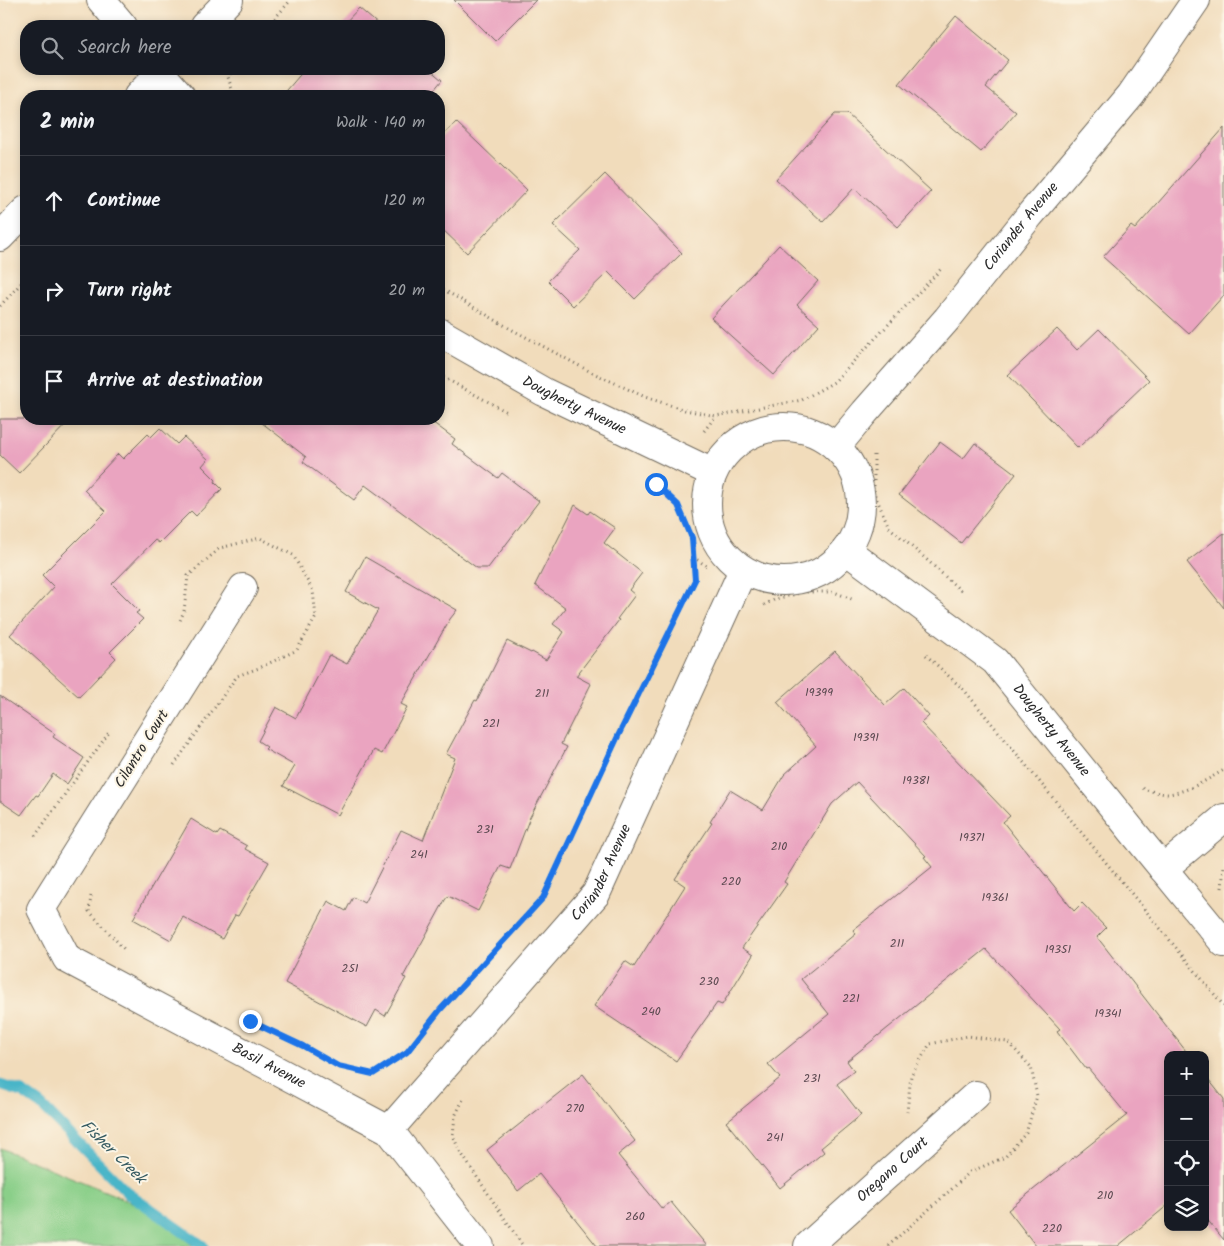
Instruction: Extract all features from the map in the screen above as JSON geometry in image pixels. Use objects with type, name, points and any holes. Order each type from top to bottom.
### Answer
[{"type":"street","points":[[101,0],[117,20]]},
{"type":"street","points":[[210,20],[229,0]]},
{"type":"street","name":"Coriander Avenue","points":[[836,448],[947,319],[1030,215],[1131,95],[1196,0]]},
{"type":"street","points":[[143,90],[157,75]]},
{"type":"street","points":[[165,75],[176,90]]},
{"type":"street","points":[[0,237],[20,216]]},
{"type":"street","name":"Dougherty Avenue","points":[[445,335],[544,392],[713,473]]},
{"type":"street","points":[[793,427],[816,434],[836,448],[853,470],[861,497],[859,525],[846,550],[825,570],[799,580],[770,580],[743,570],[722,552],[709,527],[706,500],[713,473],[726,452],[745,437],[768,429],[793,427]]},
{"type":"street","name":"Dougherty Avenue","points":[[846,550],[994,661],[1224,943]]},
{"type":"street","name":"Coriander Avenue","points":[[389,1130],[596,894],[743,570]]},
{"type":"street","name":"Cilantro Court","points":[[41,909],[243,588]]},
{"type":"street","points":[[1163,869],[1224,818]]},
{"type":"street","name":"Basil Avenue","points":[[41,909],[67,959],[389,1130],[480,1246]]},
{"type":"street","name":"Oregano Court","points":[[808,1246],[976,1094]]},
{"type":"path","points":[[273,20],[291,0]]},
{"type":"path","points":[[229,75],[228,77],[232,90]]},
{"type":"path","points":[[445,291],[509,328],[597,375],[645,397],[685,410],[716,416],[802,400],[834,382],[941,268]]},
{"type":"path","points":[[0,306],[20,284]]},
{"type":"path","points":[[445,378],[512,415]]},
{"type":"path","points":[[874,449],[874,493],[888,527],[926,558],[967,596]]},
{"type":"path","points":[[346,1068],[373,1074],[407,1052],[440,1010],[543,898],[619,734],[695,580],[692,538],[678,505],[656,484]]},
{"type":"path","points":[[170,771],[237,676],[297,650],[316,617],[313,591],[293,555],[260,538],[220,548],[188,576],[184,611],[177,627]]},
{"type":"path","points":[[758,609],[776,599],[804,592],[834,592],[859,602]]},
{"type":"path","points":[[922,651],[965,691],[1224,1006]]},
{"type":"path","points":[[35,836],[115,725]]},
{"type":"path","points":[[1138,783],[1145,790],[1167,794],[1191,788],[1224,770]]},
{"type":"path","points":[[92,891],[89,911],[128,954]]},
{"type":"path","points":[[464,1099],[455,1116],[453,1135],[458,1150],[523,1246]]},
{"type":"green space","points":[[0,1148],[156,1212],[193,1246],[0,1246]]},
{"type":"building","points":[[454,0],[536,0],[495,41]]},
{"type":"building","points":[[359,8],[373,20],[348,20]]},
{"type":"building","points":[[956,16],[1008,60],[986,87],[1016,112],[981,152],[899,84]]},
{"type":"building","points":[[300,75],[436,75],[442,80],[434,90],[287,90]]},
{"type":"building","points":[[835,114],[847,114],[931,191],[898,227],[854,188],[823,222],[776,179]]},
{"type":"building","points":[[456,122],[527,190],[467,253],[445,232],[445,134]]},
{"type":"building","points":[[1224,128],[1224,295],[1189,334],[1103,257],[1131,226],[1135,229]]},
{"type":"building","points":[[605,174],[682,253],[635,299],[608,272],[573,306],[548,281],[580,250],[553,225]]},
{"type":"building","points":[[779,245],[818,281],[797,305],[819,325],[774,375],[711,318]]},
{"type":"building","points":[[1057,329],[1077,350],[1099,329],[1149,380],[1078,448],[1008,375]]},
{"type":"building","points":[[0,419],[20,419],[20,425],[65,425],[19,473],[0,455]]},
{"type":"building","points":[[265,425],[436,425],[455,439],[452,444],[498,478],[502,473],[539,501],[488,568],[477,568],[365,485],[354,500],[303,462],[306,457]]},
{"type":"building","points":[[160,428],[177,444],[184,437],[208,459],[202,466],[222,489],[196,516],[191,511],[159,543],[155,540],[112,584],[139,611],[136,613],[143,619],[110,652],[116,658],[79,697],[10,635],[54,587],[42,575],[106,511],[84,490],[118,454],[123,459],[148,434],[151,437]]},
{"type":"building","points":[[940,442],[963,459],[975,443],[1016,474],[961,543],[899,495]]},
{"type":"building","points":[[575,505],[588,514],[590,511],[615,528],[604,543],[642,573],[629,590],[635,595],[617,619],[619,620],[576,676],[591,684],[561,744],[567,747],[530,817],[510,869],[501,866],[478,911],[448,896],[403,977],[406,978],[385,1016],[376,1010],[367,1027],[285,983],[328,901],[346,911],[353,897],[364,903],[401,830],[423,840],[455,758],[446,754],[475,700],[477,701],[507,641],[546,660],[564,632],[553,624],[566,608],[535,585]]},
{"type":"building","points":[[1224,533],[1224,608],[1187,562]]},
{"type":"building","points":[[365,557],[457,610],[401,704],[407,707],[382,754],[374,750],[338,815],[283,786],[295,766],[265,749],[267,747],[258,741],[276,707],[296,718],[329,655],[347,664],[378,610],[346,592]]},
{"type":"building","points":[[835,651],[885,705],[904,688],[929,716],[921,723],[1010,816],[1003,822],[1074,911],[1082,903],[1106,928],[1097,937],[1186,1051],[1164,1051],[1164,1208],[1118,1246],[1036,1246],[1008,1210],[1127,1115],[1088,1068],[1086,1069],[1057,1031],[1060,1029],[986,949],[847,1061],[854,1071],[837,1084],[861,1115],[821,1148],[824,1152],[780,1188],[726,1122],[780,1078],[768,1064],[829,1014],[801,979],[856,934],[853,930],[932,867],[924,857],[926,856],[857,782],[832,804],[784,882],[787,884],[742,948],[753,955],[722,1005],[717,1003],[676,1061],[594,1006],[625,961],[634,967],[685,886],[675,879],[712,823],[710,822],[730,790],[763,810],[784,775],[816,746],[777,702]]},
{"type":"building","points":[[0,696],[55,734],[53,737],[84,758],[67,784],[53,774],[38,796],[36,795],[21,815],[0,801]]},
{"type":"building","points":[[191,819],[217,835],[220,831],[247,846],[245,849],[269,862],[238,916],[235,915],[222,939],[183,917],[171,940],[133,919]]},
{"type":"building","points":[[583,1074],[635,1141],[618,1155],[662,1209],[671,1202],[707,1246],[597,1246],[539,1174],[518,1191],[487,1150]]},
{"type":"building","points":[[1209,1080],[1224,1099],[1224,1240],[1209,1222]]},
{"type":"waterway","name":"Fisher Creek","points":[[0,1085],[22,1092],[41,1105],[127,1192],[203,1246]]},
{"type":"route","points":[[250,1021],[303,1046],[338,1066],[373,1074],[407,1052],[440,1010],[543,898],[619,734],[695,580],[692,538],[678,505],[656,484]]}]
